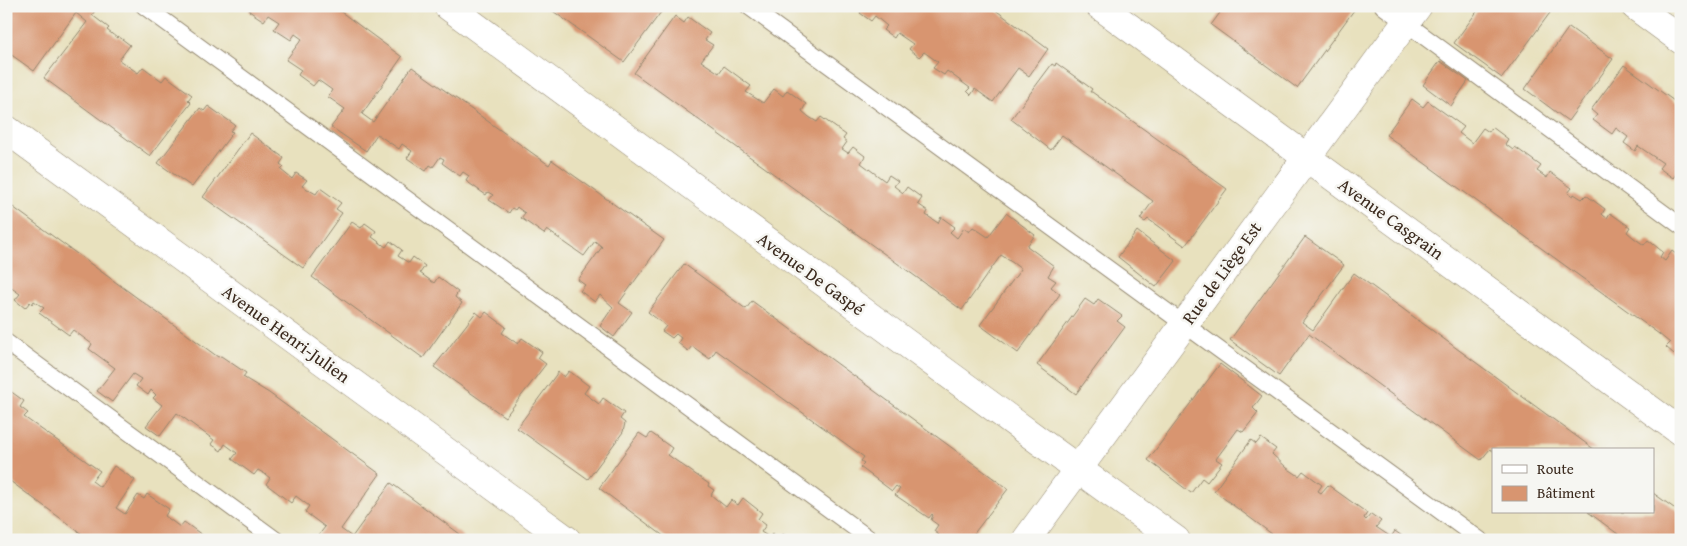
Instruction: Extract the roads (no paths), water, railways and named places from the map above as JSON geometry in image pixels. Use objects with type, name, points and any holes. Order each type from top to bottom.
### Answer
[{"type":"street","name":"Avenue De Gaspé","points":[[448,6],[1176,540]]},
{"type":"street","name":"Avenue Casgrain","points":[[1100,6],[1681,432]]},
{"type":"street","points":[[1635,6],[1681,40]]},
{"type":"street","name":"Rue de Liège Est","points":[[1026,540],[1412,15]]},
{"type":"street","name":"Avenue Henri-Julien","points":[[6,129],[567,540]]},
{"type":"lane","points":[[144,6],[871,540]]},
{"type":"lane","points":[[748,6],[1480,540]]},
{"type":"lane","points":[[1383,6],[1412,15],[1681,226]]},
{"type":"lane","points":[[6,342],[276,540]]}]
